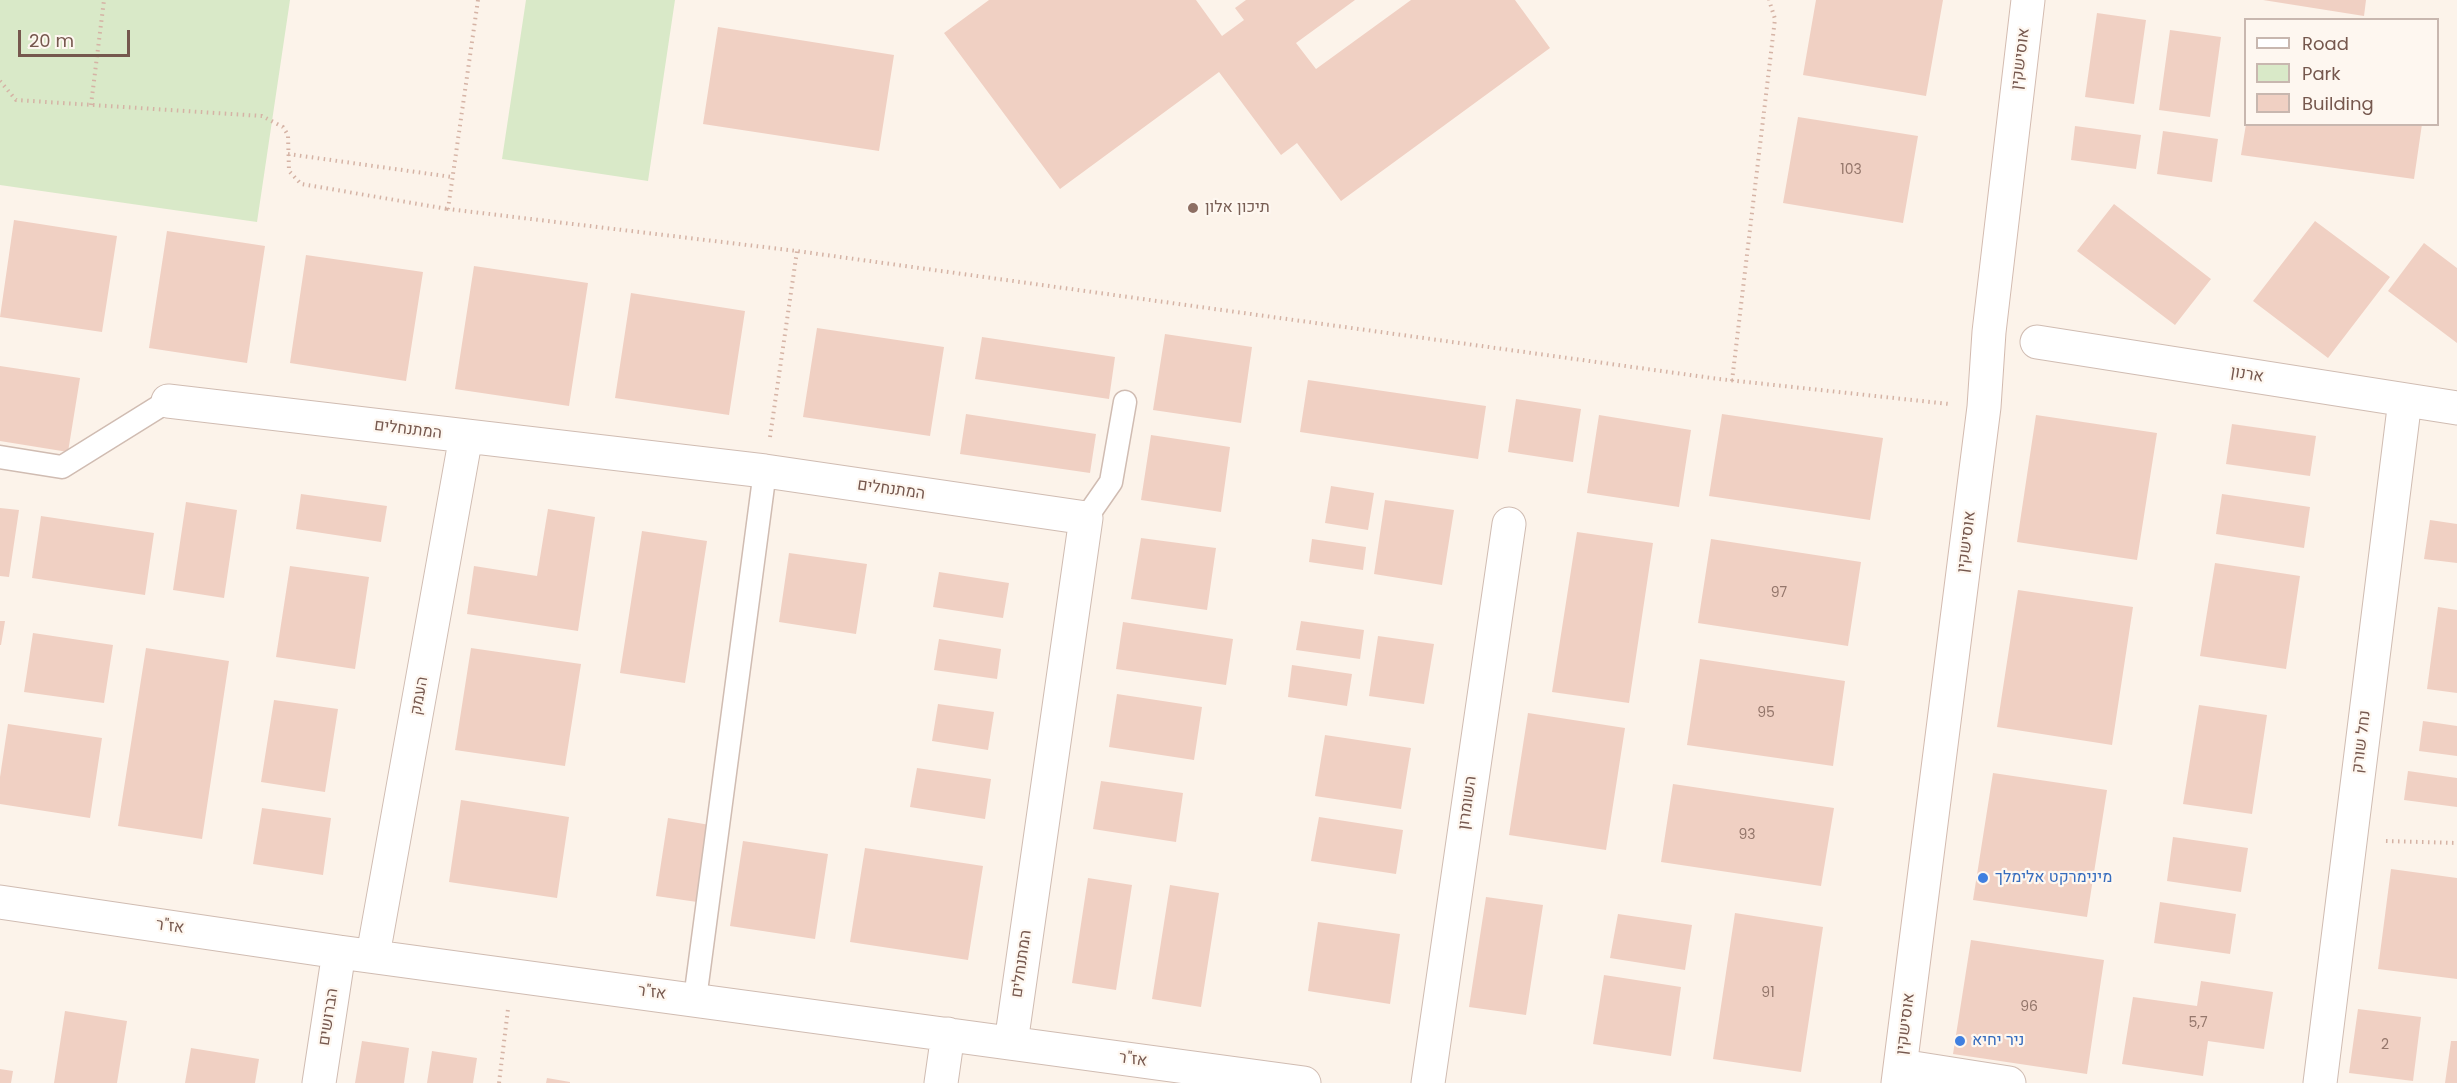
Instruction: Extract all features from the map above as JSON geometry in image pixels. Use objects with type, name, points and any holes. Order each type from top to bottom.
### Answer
[{"type":"street","name":"אוסישקין","points":[[1899,1075],[1984,407],[1989,332],[2028,0]]},
{"type":"street","name":"ארנון","points":[[2037,342],[2457,408]]},
{"type":"street","name":"נחל שורק","points":[[2320,1083],[2405,400]]},
{"type":"street","name":"המתנחלים","points":[[168,401],[765,471],[1086,518],[1011,1043]]},
{"type":"street","name":"העמק","points":[[373,955],[466,436]]},
{"type":"street","name":"השומרון","points":[[1428,1083],[1509,524]]},
{"type":"street","name":"אז\"ר","points":[[0,902],[339,952],[1304,1083]]},
{"type":"street","name":"הברושים","points":[[319,1083],[339,952]]},
{"type":"street","points":[[941,1083],[948,1034]]},
{"type":"street","points":[[1899,1075],[2008,1083]]},
{"type":"lane","points":[[0,457],[62,467],[168,401]]},
{"type":"lane","points":[[1086,518],[1111,482],[1125,402]]},
{"type":"lane","points":[[695,999],[765,471]]},
{"type":"path","points":[[91,105],[104,0]]},
{"type":"path","points":[[448,208],[478,0]]},
{"type":"path","points":[[1732,381],[1774,19],[1769,0]]},
{"type":"path","points":[[0,81],[16,100],[262,116],[283,127],[288,135],[289,171],[301,184],[448,208],[797,251],[1732,381],[1984,407]]},
{"type":"path","points":[[288,154],[452,177]]},
{"type":"path","points":[[765,471],[797,251]]},
{"type":"path","points":[[2350,840],[2457,843]]},
{"type":"path","points":[[499,1083],[513,974]]},
{"type":"green space","points":[[0,0],[290,0],[257,222],[0,185]]},
{"type":"green space","points":[[526,0],[675,0],[648,181],[502,159]]},
{"type":"building","points":[[989,0],[1196,0],[1222,36],[1244,20],[1235,8],[1246,0],[1355,0],[1296,43],[1316,69],[1411,0],[1515,0],[1550,48],[1341,201],[1297,143],[1281,155],[1219,72],[1060,189],[944,33]]},
{"type":"building","points":[[1816,0],[1943,0],[1926,96],[1803,75]]},
{"type":"building","points":[[2263,0],[2366,0],[2364,16]]},
{"type":"building","points":[[2097,13],[2146,20],[2134,104],[2085,97]]},
{"type":"building","points":[[718,27],[894,55],[879,151],[703,124]]},
{"type":"building","points":[[2170,30],[2221,37],[2210,117],[2159,110]]},
{"type":"building","points":[[1798,117],[1918,136],[1903,223],[1783,203]]},
{"type":"building","points":[[2075,126],[2141,135],[2136,169],[2071,160]]},
{"type":"building","points":[[2246,126],[2422,126],[2414,179],[2241,155]]},
{"type":"building","points":[[2163,131],[2218,139],[2212,182],[2157,174]]},
{"type":"building","points":[[2114,204],[2211,279],[2175,325],[2077,251]]},
{"type":"building","points":[[14,220],[117,236],[102,332],[0,317]]},
{"type":"building","points":[[2315,221],[2390,277],[2328,358],[2253,301]]},
{"type":"building","points":[[167,231],[265,246],[247,363],[149,348]]},
{"type":"building","points":[[2424,243],[2457,268],[2457,343],[2388,291]]},
{"type":"building","points":[[306,255],[423,272],[406,381],[290,363]]},
{"type":"building","points":[[474,266],[588,283],[569,406],[455,389]]},
{"type":"building","points":[[631,293],[745,311],[729,415],[615,398]]},
{"type":"building","points":[[817,328],[944,347],[930,436],[803,417]]},
{"type":"building","points":[[1165,334],[1252,347],[1241,423],[1153,410]]},
{"type":"building","points":[[982,337],[1115,357],[1109,399],[975,379]]},
{"type":"building","points":[[0,366],[80,378],[68,452],[0,441]]},
{"type":"building","points":[[1308,380],[1486,406],[1478,459],[1300,432]]},
{"type":"building","points":[[1516,399],[1581,409],[1573,462],[1508,452]]},
{"type":"building","points":[[966,414],[1096,434],[1090,473],[960,454]]},
{"type":"building","points":[[1722,414],[1883,438],[1870,520],[1709,496]]},
{"type":"building","points":[[1599,415],[1691,430],[1679,507],[1587,493]]},
{"type":"building","points":[[2036,415],[2157,433],[2137,560],[2017,542]]},
{"type":"building","points":[[2232,424],[2316,436],[2310,476],[2226,464]]},
{"type":"building","points":[[1151,435],[1230,447],[1221,512],[1141,500]]},
{"type":"building","points":[[1331,486],[1374,493],[1368,530],[1325,523]]},
{"type":"building","points":[[301,494],[387,506],[381,542],[296,529]]},
{"type":"building","points":[[2222,494],[2310,507],[2304,548],[2216,534]]},
{"type":"building","points":[[1385,500],[1454,510],[1442,585],[1374,574]]},
{"type":"building","points":[[186,502],[237,510],[224,598],[173,590]]},
{"type":"building","points":[[0,508],[19,510],[9,577],[0,576]]},
{"type":"building","points":[[548,509],[595,517],[578,631],[467,614],[474,566],[537,576]]},
{"type":"building","points":[[41,516],[154,533],[145,595],[32,578]]},
{"type":"building","points":[[2430,520],[2457,524],[2457,563],[2424,559]]},
{"type":"building","points":[[642,531],[707,541],[685,683],[620,673]]},
{"type":"building","points":[[1577,532],[1653,543],[1629,703],[1552,692]]},
{"type":"building","points":[[1141,538],[1216,548],[1207,610],[1131,599]]},
{"type":"building","points":[[1312,539],[1366,547],[1363,570],[1309,562]]},
{"type":"building","points":[[1711,539],[1861,562],[1848,646],[1698,623]]},
{"type":"building","points":[[789,553],[867,564],[856,634],[779,622]]},
{"type":"building","points":[[2215,563],[2300,576],[2286,669],[2200,656]]},
{"type":"building","points":[[290,566],[369,577],[355,669],[276,657]]},
{"type":"building","points":[[939,572],[1009,583],[1003,618],[933,607]]},
{"type":"building","points":[[2018,590],[2133,607],[2112,745],[1997,727]]},
{"type":"building","points":[[2438,607],[2457,610],[2457,693],[2427,689]]},
{"type":"building","points":[[0,621],[5,621],[1,645],[0,645]]},
{"type":"building","points":[[1301,621],[1364,630],[1360,659],[1296,650]]},
{"type":"building","points":[[1123,622],[1233,639],[1226,685],[1116,669]]},
{"type":"building","points":[[33,633],[113,645],[104,703],[24,692]]},
{"type":"building","points":[[1378,636],[1434,644],[1424,704],[1369,696]]},
{"type":"building","points":[[939,639],[1001,649],[997,679],[934,670]]},
{"type":"building","points":[[146,648],[229,661],[202,839],[118,826]]},
{"type":"building","points":[[471,648],[581,664],[565,766],[455,750]]},
{"type":"building","points":[[1700,659],[1845,681],[1833,766],[1687,745]]},
{"type":"building","points":[[1292,665],[1352,674],[1347,706],[1288,697]]},
{"type":"building","points":[[1117,694],[1202,707],[1194,760],[1109,747]]},
{"type":"building","points":[[274,700],[338,709],[325,792],[261,782]]},
{"type":"building","points":[[938,704],[994,712],[988,750],[932,741]]},
{"type":"building","points":[[2199,705],[2267,715],[2252,814],[2183,804]]},
{"type":"building","points":[[1528,713],[1625,728],[1606,850],[1509,835]]},
{"type":"building","points":[[2423,721],[2457,726],[2457,756],[2419,751]]},
{"type":"building","points":[[8,724],[102,738],[90,818],[0,804],[0,777]]},
{"type":"building","points":[[1325,735],[1411,748],[1401,809],[1315,796]]},
{"type":"building","points":[[917,768],[991,779],[985,819],[910,807]]},
{"type":"building","points":[[2408,771],[2457,778],[2457,807],[2404,800]]},
{"type":"building","points":[[1993,773],[2107,790],[2087,917],[1973,900]]},
{"type":"building","points":[[1101,781],[1183,793],[1176,842],[1093,829]]},
{"type":"building","points":[[1673,784],[1834,808],[1821,886],[1661,862]]},
{"type":"building","points":[[461,800],[569,817],[557,898],[449,882]]},
{"type":"building","points":[[262,808],[331,818],[323,875],[253,864]]},
{"type":"building","points":[[1319,817],[1403,830],[1396,874],[1311,861]]},
{"type":"building","points":[[668,818],[716,826],[704,903],[656,896]]},
{"type":"building","points":[[2173,837],[2248,848],[2241,892],[2167,881]]},
{"type":"building","points":[[743,841],[828,854],[815,939],[730,926]]},
{"type":"building","points":[[865,848],[983,866],[968,960],[850,942]]},
{"type":"building","points":[[2391,869],[2457,878],[2457,979],[2378,969]]},
{"type":"building","points":[[1088,878],[1132,885],[1116,990],[1072,983]]},
{"type":"building","points":[[1170,885],[1219,893],[1201,1007],[1152,999]]},
{"type":"building","points":[[1486,897],[1543,905],[1526,1015],[1469,1007]]},
{"type":"building","points":[[2160,902],[2236,914],[2230,954],[2154,943]]},
{"type":"building","points":[[1735,913],[1823,927],[1801,1072],[1713,1059]]},
{"type":"building","points":[[1618,914],[1692,925],[1685,970],[1610,958]]},
{"type":"building","points":[[1318,922],[1400,934],[1390,1004],[1308,991]]},
{"type":"building","points":[[1971,940],[2104,960],[2087,1074],[1953,1054]]},
{"type":"building","points":[[1604,975],[1681,987],[1671,1056],[1593,1044]]},
{"type":"building","points":[[2201,981],[2273,992],[2264,1049],[2208,1041],[2203,1076],[2122,1064],[2133,997],[2197,1006]]},
{"type":"building","points":[[2358,1009],[2421,1017],[2413,1081],[2349,1073]]},
{"type":"building","points":[[65,1011],[127,1021],[117,1083],[54,1083]]},
{"type":"building","points":[[362,1041],[409,1048],[404,1083],[355,1083]]},
{"type":"building","points":[[2451,1041],[2457,1041],[2457,1083],[2445,1083]]},
{"type":"building","points":[[191,1048],[259,1059],[255,1083],[185,1083]]},
{"type":"building","points":[[432,1051],[477,1058],[473,1083],[427,1083]]},
{"type":"building","points":[[0,1069],[13,1071],[11,1083],[0,1083]]},
{"type":"building","points":[[547,1078],[570,1082],[570,1083],[546,1083]]},
{"type":"place","name":"תיכון אלון","points":[[1193,208]]},
{"type":"place","name":"מינימרקט אלימלך","points":[[1983,878]]},
{"type":"place","name":"ניר יחיא","points":[[1960,1041]]}]
